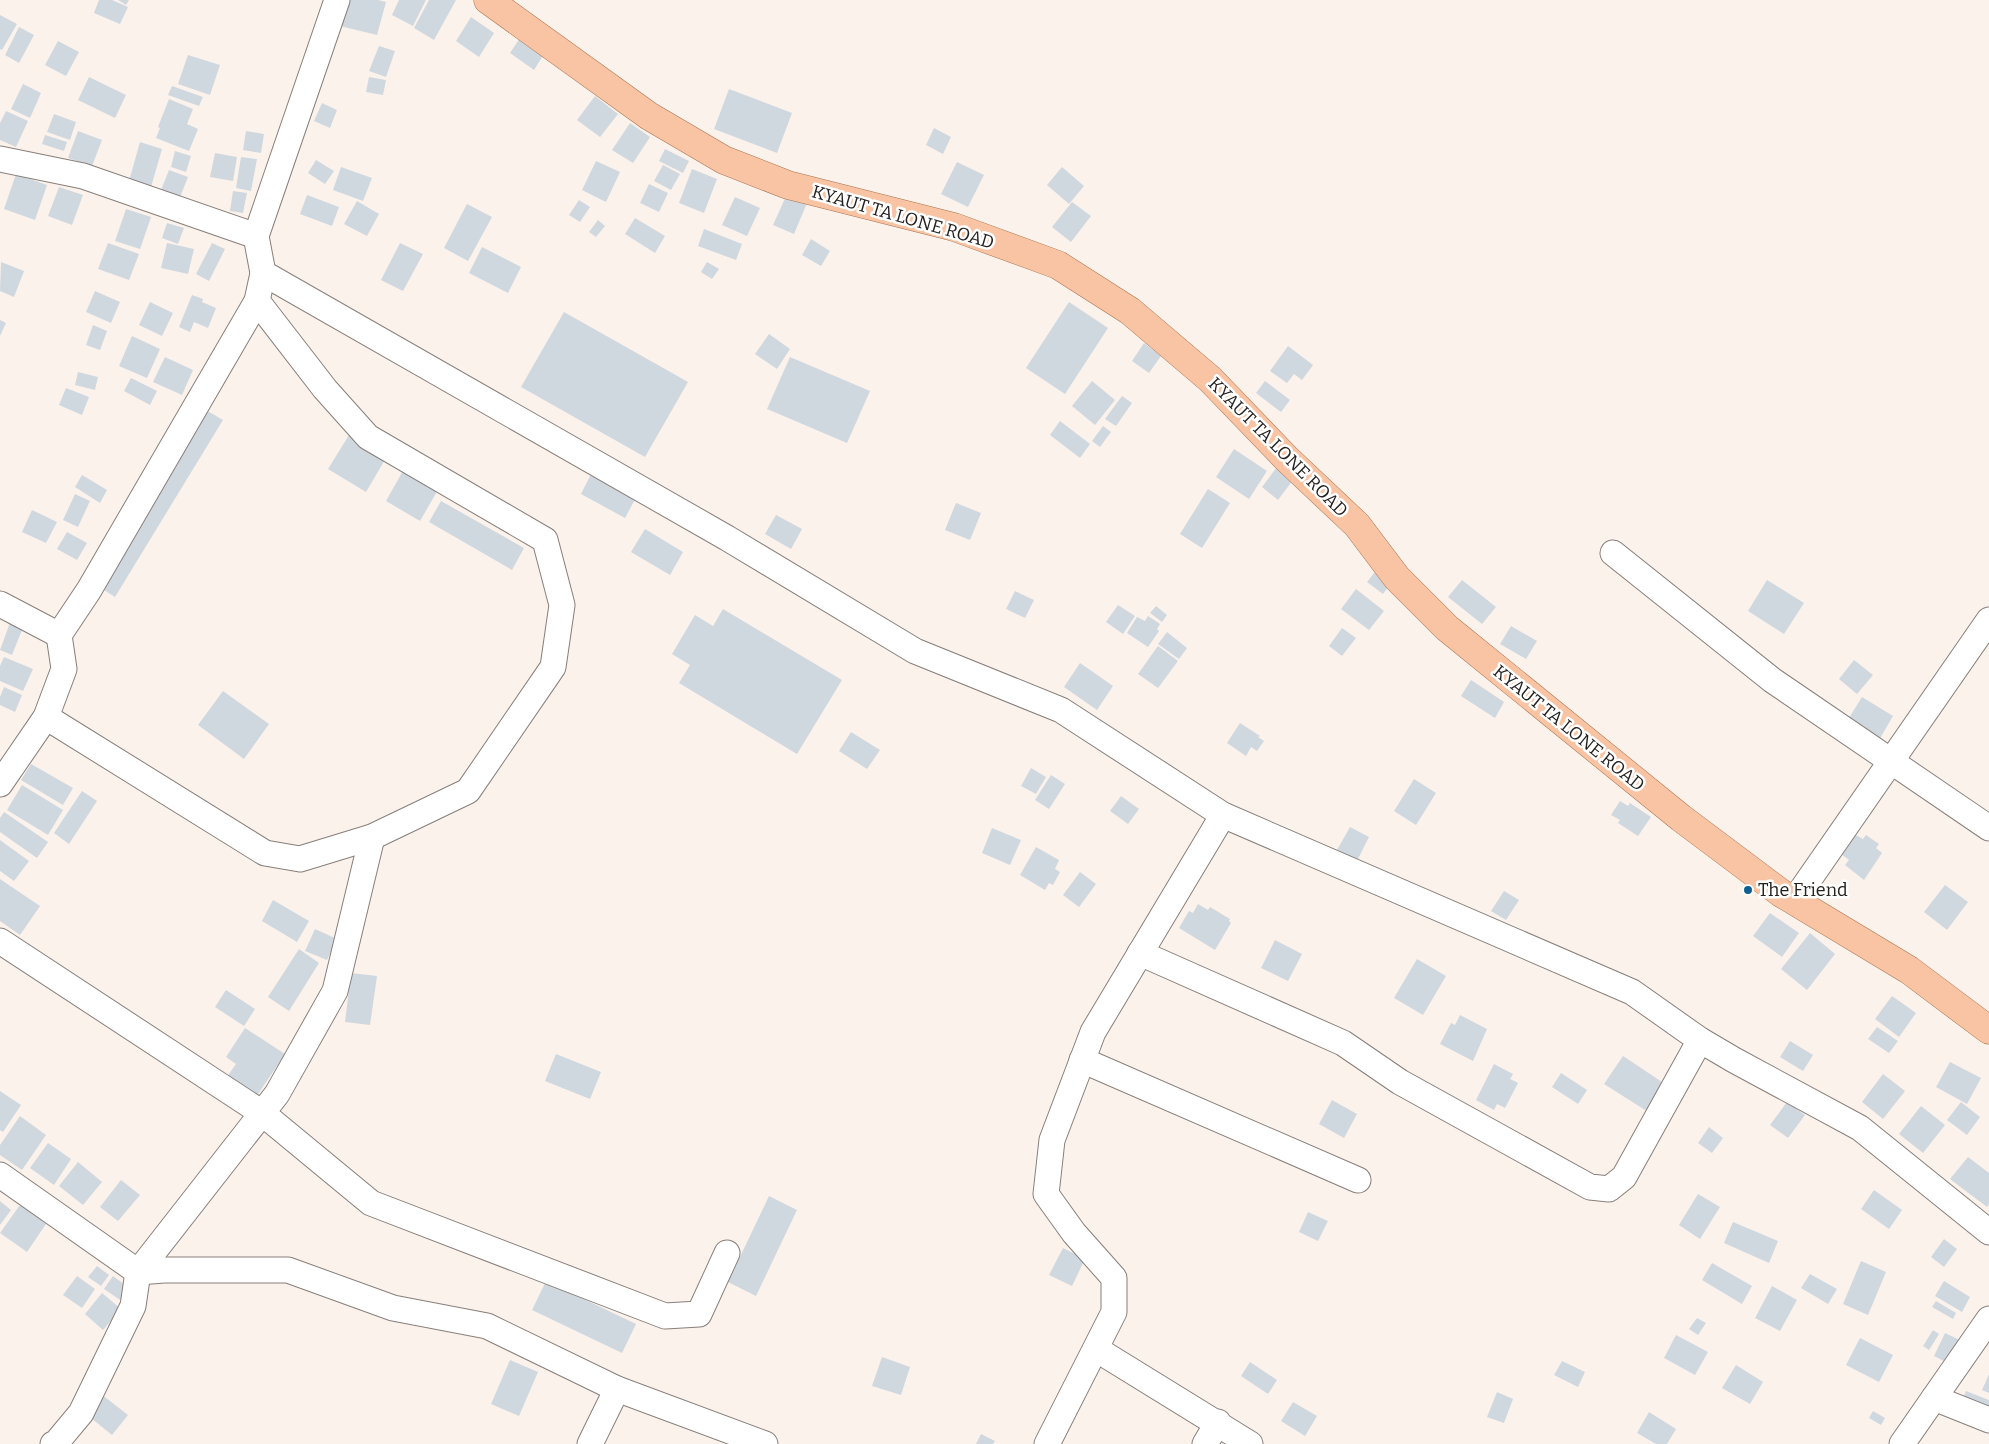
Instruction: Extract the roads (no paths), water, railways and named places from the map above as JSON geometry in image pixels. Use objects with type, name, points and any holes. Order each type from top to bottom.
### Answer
[{"type":"main road","name":"KYAUT TA LONE ROAD","points":[[488,0],[649,116],[724,160],[788,185],[954,227],[1058,265],[1130,311],[1210,379],[1286,459],[1357,524],[1397,578],[1447,628],[1681,818],[1794,901],[1909,970],[1989,1030]]},
{"type":"street","points":[[0,784],[46,717],[64,669],[59,635],[89,590],[257,301],[263,273],[256,236],[337,0]]},
{"type":"street","points":[[0,159],[83,176],[256,236]]},
{"type":"street","points":[[263,273],[727,538],[915,651],[1062,710],[1223,815],[1632,992],[1700,1040],[1860,1128],[1989,1232]]},
{"type":"street","points":[[46,717],[265,854],[300,859],[372,837],[468,790],[553,667],[562,605],[545,540],[368,436],[325,389],[257,301]]},
{"type":"street","points":[[1614,553],[1772,680],[1989,828]]},
{"type":"street","points":[[0,604],[59,635]]},
{"type":"street","points":[[1794,901],[1989,620]]},
{"type":"street","points":[[1047,1444],[1114,1312],[1114,1278],[1074,1232],[1046,1194],[1052,1140],[1093,1032],[1223,815]]},
{"type":"street","points":[[53,1444],[56,1443],[81,1414],[133,1306],[138,1272],[277,1094],[335,991],[372,837]]},
{"type":"street","points":[[0,941],[262,1113],[371,1203],[665,1316],[699,1314],[727,1253]]},
{"type":"street","points":[[1140,953],[1343,1043],[1400,1082],[1590,1186],[1609,1189],[1624,1176],[1700,1040]]},
{"type":"street","points":[[1082,1060],[1358,1180]]},
{"type":"street","points":[[0,1175],[138,1272],[164,1270],[288,1270],[393,1308],[487,1326],[618,1389],[765,1444]]},
{"type":"street","points":[[1902,1444],[1989,1320]]},
{"type":"street","points":[[1096,1349],[1218,1422],[1250,1444]]},
{"type":"street","points":[[590,1444],[618,1389]]},
{"type":"street","points":[[1934,1398],[1989,1420]]},
{"type":"street","points":[[1205,1444],[1218,1422]]},
{"type":"place","name":"The Friend","points":[[1748,890]]}]
